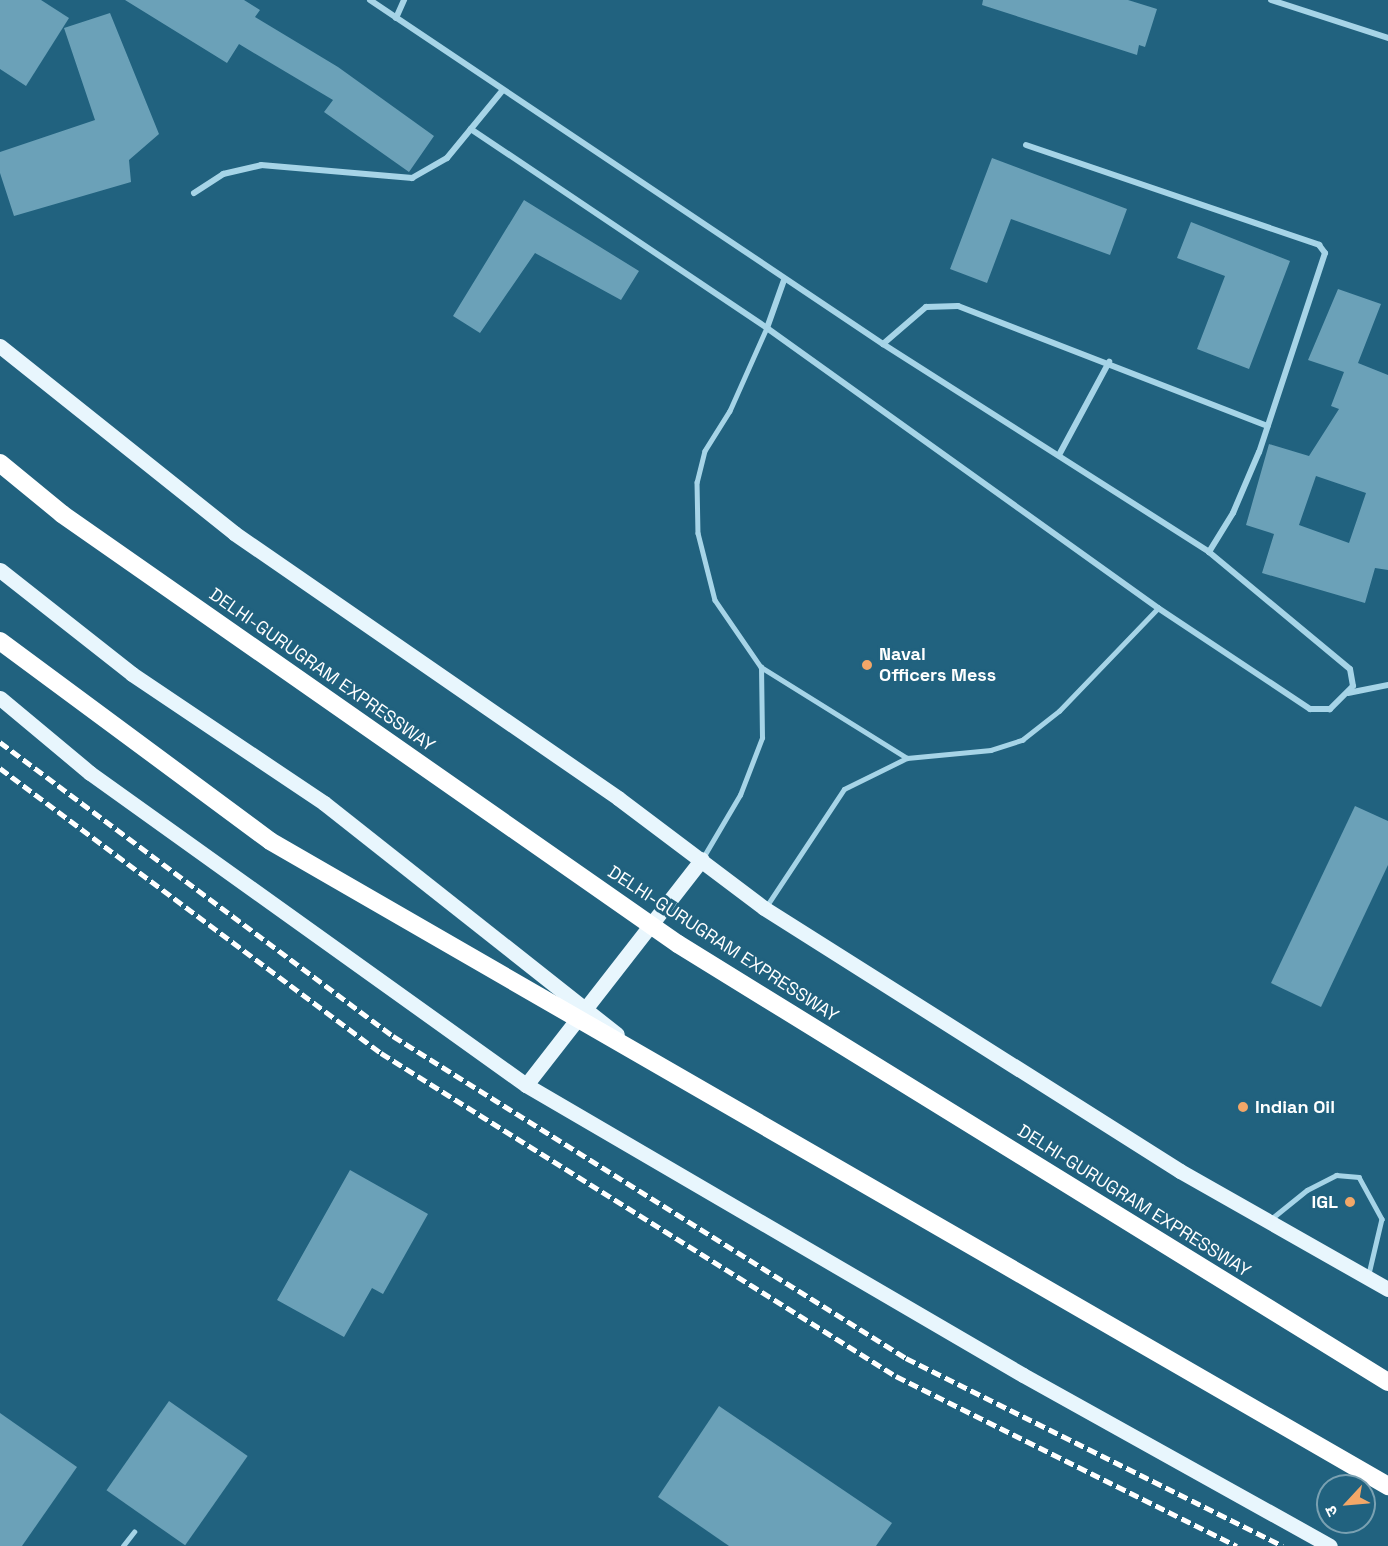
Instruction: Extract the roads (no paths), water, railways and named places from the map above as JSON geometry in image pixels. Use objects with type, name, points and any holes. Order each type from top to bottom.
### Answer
[{"type":"highway","name":"DELHI-GURUGRAM EXPRESSWAY","points":[[0,463],[62,514],[678,944],[1388,1382]]},
{"type":"highway","points":[[0,641],[270,841],[1388,1486]]},
{"type":"main road","points":[[0,346],[234,533],[702,859],[764,908],[1170,1164],[1388,1289]]},
{"type":"main road","points":[[0,570],[132,674],[324,803],[660,1068]]},
{"type":"main road","points":[[0,698],[90,773],[526,1085],[1023,1375],[1330,1546]]},
{"type":"main road","points":[[526,1085],[702,859]]},
{"type":"street","points":[[370,0],[784,280],[1209,552],[1350,669],[1354,676],[1348,693]]},
{"type":"street","points":[[396,18],[404,0]]},
{"type":"street","points":[[1271,0],[1388,38]]},
{"type":"street","points":[[194,193],[223,174],[261,165],[412,178],[447,159],[502,91]]},
{"type":"street","points":[[471,129],[767,327],[1158,608],[1310,709],[1330,708],[1348,693],[1388,685]]},
{"type":"street","points":[[1026,145],[1323,249],[1326,258],[1268,426],[1233,513],[1209,552]]},
{"type":"street","points":[[767,327],[784,280]]},
{"type":"street","points":[[883,344],[926,306],[946,304],[1012,323],[1268,426]]},
{"type":"street","points":[[1059,455],[1109,362]]},
{"type":"lane","points":[[767,327],[730,411],[705,451],[695,506],[715,600],[761,667],[907,758]]},
{"type":"lane","points":[[764,908],[835,797],[907,758],[991,750],[1022,740],[1059,711],[1158,608]]},
{"type":"lane","points":[[702,859],[740,795],[762,738],[761,667]]},
{"type":"lane","points":[[1269,1221],[1307,1190],[1336,1175],[1359,1178],[1382,1219],[1368,1278]]},
{"type":"lane","points":[[123,1546],[134,1532]]},
{"type":"railway","points":[[0,742],[393,1036],[906,1358],[1283,1546]]},
{"type":"railway","points":[[0,768],[381,1053],[896,1376],[1237,1546]]},
{"type":"place","name":"Naval Officers Mess","points":[[867,665]]},
{"type":"place","name":"Indian Oil","points":[[1243,1107]]},
{"type":"place","name":"IGL","points":[[1350,1202]]}]
